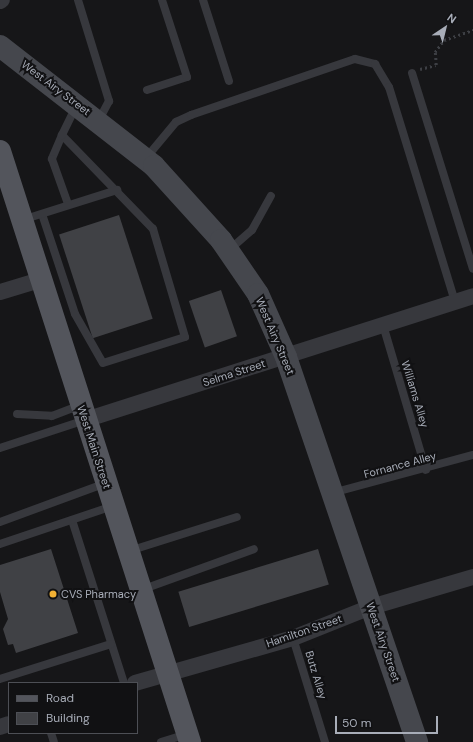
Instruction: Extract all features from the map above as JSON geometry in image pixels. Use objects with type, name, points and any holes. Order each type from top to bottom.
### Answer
[{"type":"main road","name":"West Airy Street","points":[[0,46],[77,103],[146,159],[192,205],[228,251],[258,294],[286,357],[417,742]]},
{"type":"main road","name":"West Main Street","points":[[0,151],[40,280],[189,738]]},
{"type":"street","points":[[0,292],[40,280]]},
{"type":"street","name":"Selma Street","points":[[83,412],[286,357],[455,301],[472,298]]},
{"type":"street","name":"Hamilton Street","points":[[138,682],[293,638],[371,607],[473,577]]},
{"type":"lane","points":[[78,0],[109,101],[98,120]]},
{"type":"lane","points":[[147,90],[187,77],[162,0]]},
{"type":"lane","points":[[203,0],[229,81]]},
{"type":"lane","points":[[146,159],[176,122],[191,115],[355,59],[370,62],[383,73],[389,88],[455,301]]},
{"type":"lane","points":[[412,73],[473,269]]},
{"type":"lane","points":[[68,204],[52,159],[77,103]]},
{"type":"lane","points":[[42,214],[75,314],[103,363],[186,337],[153,229],[117,190],[62,135]]},
{"type":"lane","points":[[22,220],[68,204],[117,190]]},
{"type":"lane","points":[[228,251],[252,230],[271,196]]},
{"type":"lane","name":"Williams Alley","points":[[383,325],[426,470]]},
{"type":"lane","points":[[17,414],[52,416],[83,412]]},
{"type":"lane","points":[[0,448],[83,412]]},
{"type":"lane","name":"Fornance Alley","points":[[332,494],[426,470],[473,455]]},
{"type":"lane","points":[[0,522],[106,483]]},
{"type":"lane","points":[[0,544],[113,506]]},
{"type":"lane","points":[[128,551],[237,517]]},
{"type":"lane","points":[[72,520],[124,682]]},
{"type":"lane","points":[[141,590],[254,549]]},
{"type":"lane","name":"Butz Alley","points":[[293,638],[325,742]]},
{"type":"lane","points":[[0,679],[111,644]]},
{"type":"lane","points":[[161,742],[189,738]]},
{"type":"path","points":[[412,73],[436,65],[435,52],[444,40],[473,30]]},
{"type":"building","points":[[119,215],[153,319],[93,338],[59,234]]},
{"type":"building","points":[[221,290],[237,336],[205,347],[189,301]]},
{"type":"building","points":[[51,549],[78,633],[16,653],[13,644],[8,645],[3,629],[8,619],[0,592],[0,565]]},
{"type":"building","points":[[318,549],[329,584],[189,627],[178,592]]},
{"type":"place","name":"CVS Pharmacy","points":[[53,594]]}]
